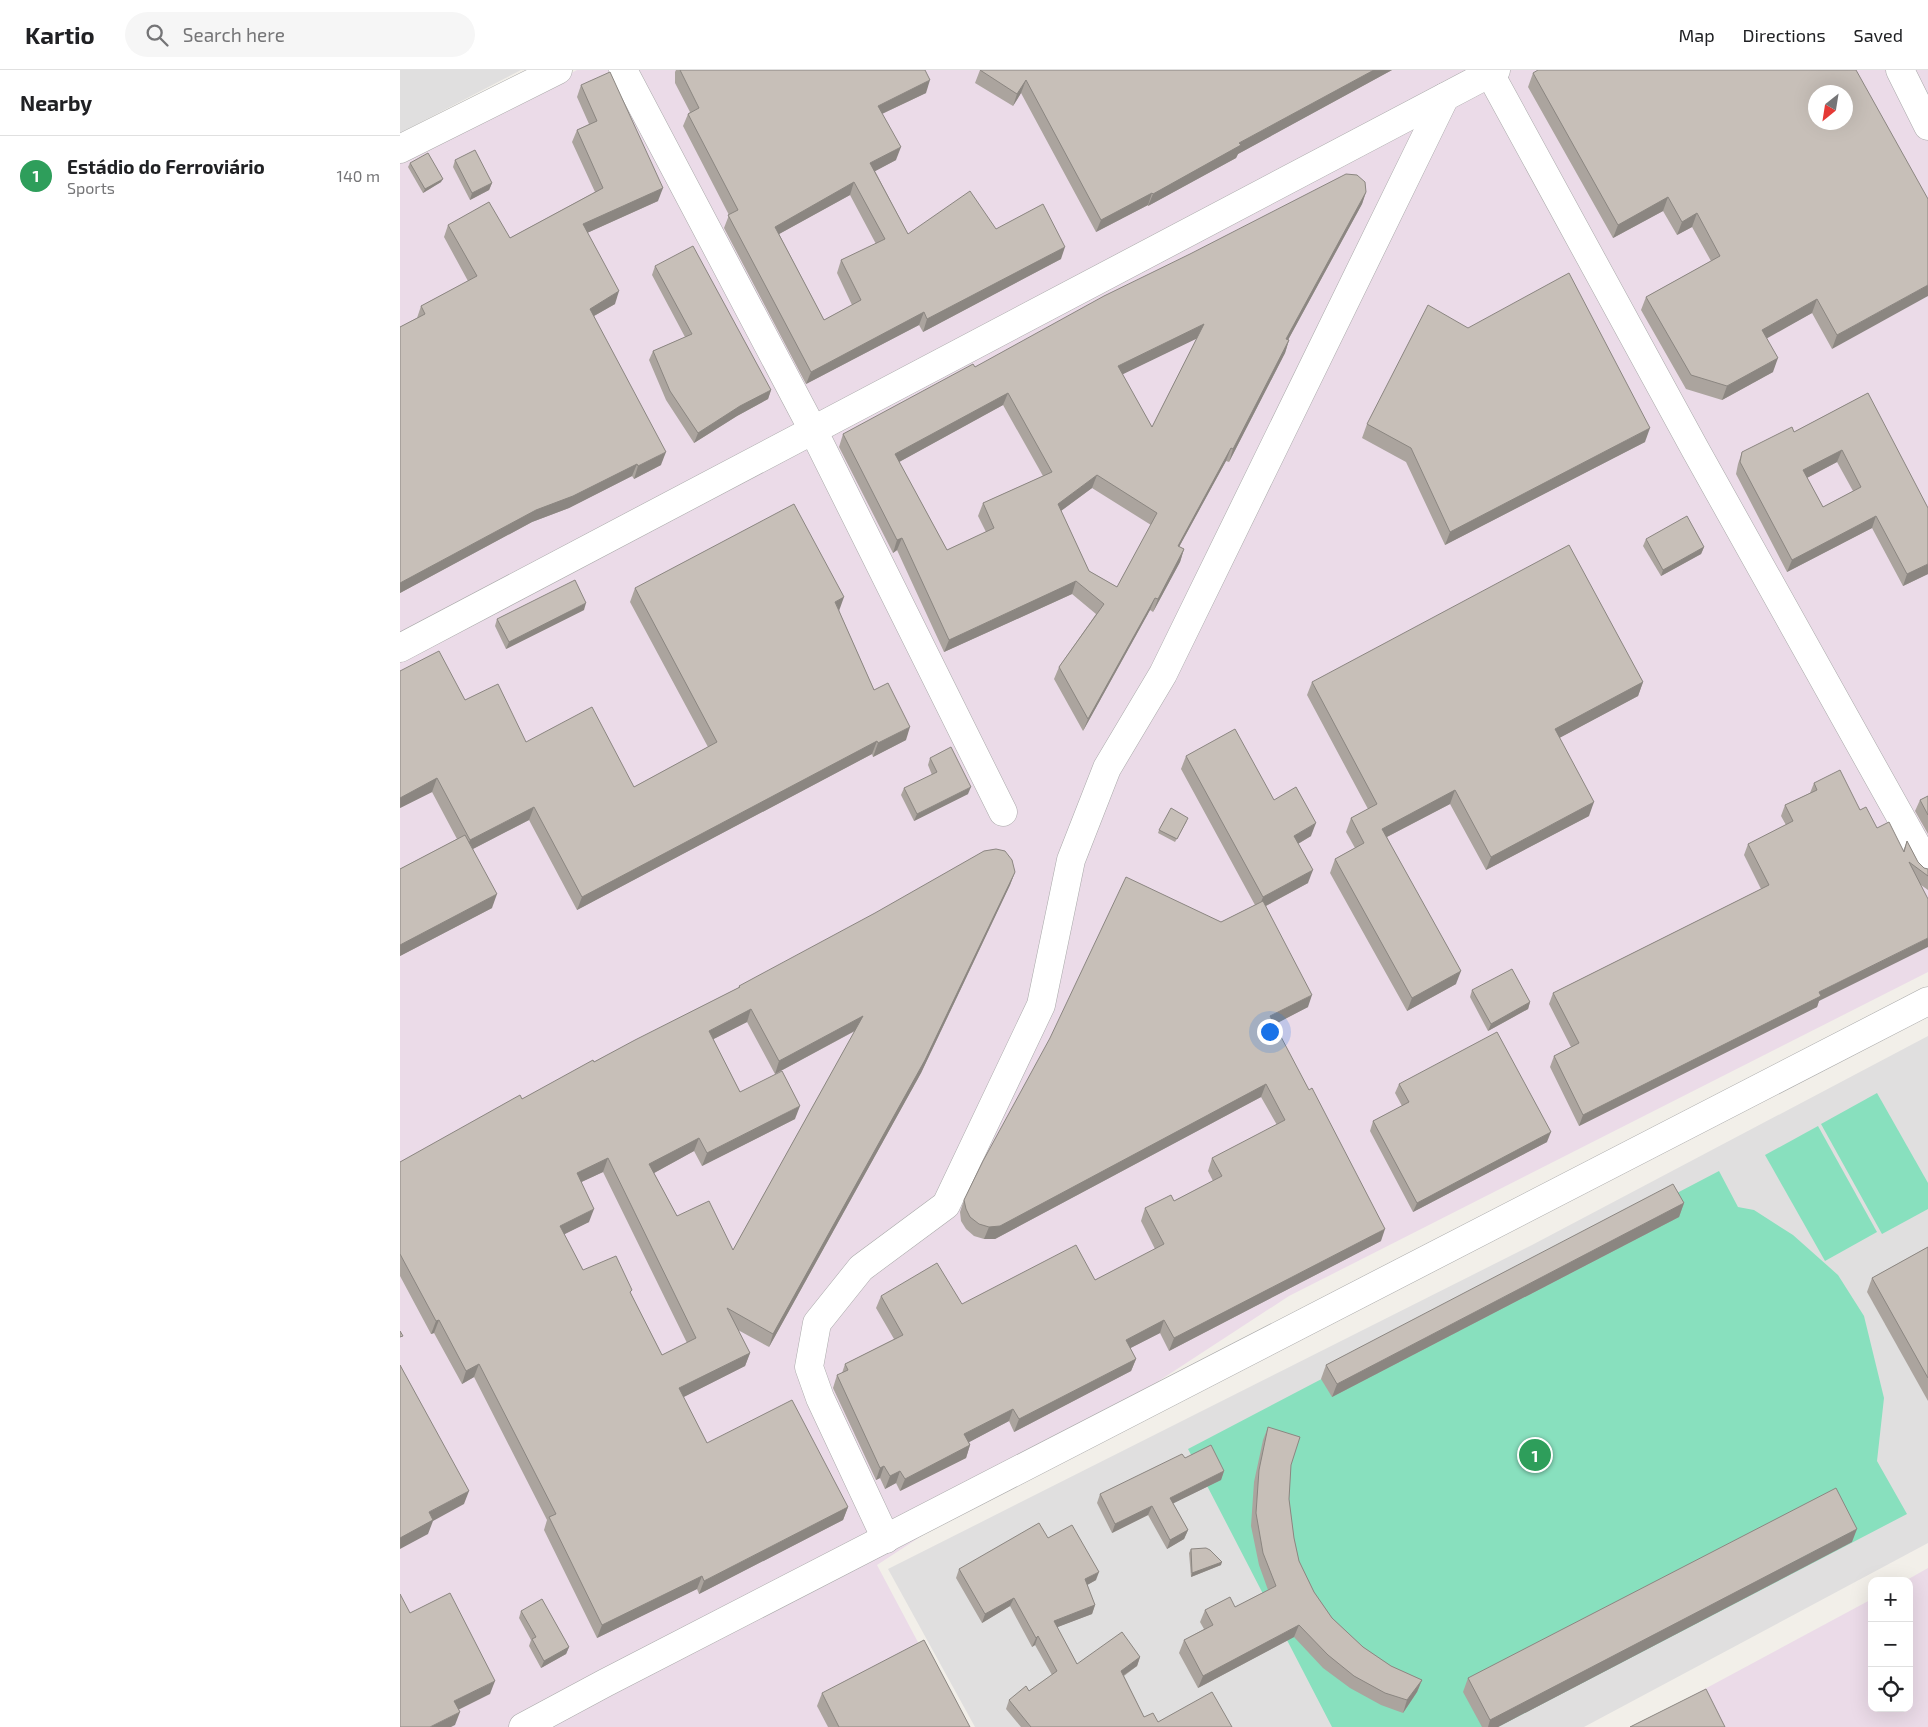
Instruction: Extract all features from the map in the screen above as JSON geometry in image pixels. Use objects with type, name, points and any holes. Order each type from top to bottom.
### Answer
[{"type":"street","points":[[400,149],[558,70]]},
{"type":"street","points":[[623,70],[813,430],[1003,812]]},
{"type":"street","points":[[1900,70],[1928,126]]},
{"type":"street","points":[[400,648],[1491,71],[1695,449],[1928,866]]},
{"type":"street","points":[[886,1539],[820,1398],[809,1368],[817,1323],[861,1268],[946,1205],[1041,1006],[1072,860],[1107,768],[1163,674],[1445,97]]},
{"type":"street","points":[[523,1727],[1928,1001]]},
{"type":"shaded area","points":[[400,70],[521,70],[400,133]]},
{"type":"shaded area","points":[[577,70],[1928,70],[1928,972],[1289,1296],[877,1565],[963,1727],[400,1727],[400,163]]},
{"type":"shaded area","points":[[1928,1036],[1928,1543],[1584,1727],[975,1727],[888,1569],[1532,1245]]},
{"type":"shaded area","points":[[1928,1568],[1928,1727],[1634,1727],[1868,1601],[1868,1712],[1913,1712],[1912,1577]]},
{"type":"green space","points":[[1877,1093],[1928,1183],[1928,1209],[1882,1234],[1821,1124]]},
{"type":"green space","points":[[1818,1126],[1877,1232],[1825,1261],[1765,1155]]},
{"type":"green space","points":[[1719,1171],[1738,1207],[1754,1210],[1793,1235],[1838,1275],[1864,1316],[1884,1398],[1877,1461],[1907,1514],[1498,1727],[1332,1727],[1188,1449]]},
{"type":"building","points":[[680,70],[925,70],[930,80],[878,106],[901,147],[870,163],[908,234],[970,191],[996,229],[1043,204],[1065,247],[927,319],[924,312],[811,372],[728,215],[738,210],[688,114],[699,108]],"holes":[[[854,182],[885,239],[841,260],[861,300],[824,320],[775,227]]]},
{"type":"building","points":[[980,70],[1374,70],[1239,143],[1241,145],[1153,194],[1101,220],[1026,80],[1017,94]]},
{"type":"building","points":[[1538,70],[1856,70],[1928,199],[1928,285],[1837,335],[1817,299],[1762,330],[1778,358],[1727,386],[1691,375],[1646,297],[1720,256],[1697,213],[1682,222],[1668,197],[1618,225],[1533,73]]},
{"type":"building","points":[[610,72],[663,188],[583,224],[619,291],[590,309],[666,452],[638,466],[637,464],[573,496],[536,510],[400,583],[400,327],[425,314],[421,306],[477,276],[448,225],[489,202],[510,238],[603,188],[577,130],[597,121],[581,85]]},
{"type":"building","points":[[475,150],[492,183],[472,193],[455,160]]},
{"type":"building","points":[[428,153],[443,179],[425,189],[410,163]]},
{"type":"building","points":[[1346,174],[1357,175],[1365,182],[1366,192],[1286,339],[1289,340],[1233,449],[1231,448],[1178,546],[1184,549],[1158,599],[1155,598],[1088,719],[1059,667],[1104,604],[1076,581],[949,640],[902,538],[897,540],[843,434],[973,364],[975,367],[1104,296]],"holes":[[[1204,324],[1152,427],[1118,366]],[[1008,393],[1052,472],[983,503],[994,528],[947,550],[895,454]],[[1097,475],[1157,513],[1117,587],[1089,571],[1058,504]]]},
{"type":"building","points":[[693,246],[771,390],[740,406],[698,433],[670,391],[653,351],[692,334],[655,266]]},
{"type":"building","points":[[1569,273],[1650,428],[1450,532],[1411,448],[1367,424],[1428,305],[1468,328]]},
{"type":"building","points":[[1868,393],[1928,508],[1928,564],[1907,574],[1876,516],[1792,560],[1740,462],[1742,452],[1792,427],[1794,432]],"holes":[[[1842,450],[1861,487],[1823,507],[1803,470]]]},
{"type":"building","points":[[794,504],[844,597],[835,602],[874,690],[888,683],[910,727],[878,743],[877,741],[582,897],[534,807],[470,840],[437,778],[400,798],[400,671],[439,651],[465,700],[498,684],[526,742],[592,707],[634,787],[717,742],[635,588]]},
{"type":"building","points":[[1687,516],[1704,547],[1663,570],[1646,539]]},
{"type":"building","points":[[1569,545],[1643,682],[1555,729],[1594,802],[1491,857],[1455,790],[1382,829],[1461,971],[1412,998],[1335,859],[1364,843],[1351,818],[1377,804],[1312,682]]},
{"type":"building","points":[[575,580],[586,603],[509,642],[497,619]]},
{"type":"building","points":[[1235,729],[1274,800],[1296,787],[1316,823],[1294,836],[1313,870],[1263,897],[1186,756]]},
{"type":"building","points":[[951,747],[971,787],[917,814],[904,788],[937,772],[930,758]]},
{"type":"building","points":[[1840,770],[1860,810],[1866,807],[1877,828],[1889,822],[1904,852],[1907,841],[1918,862],[1928,869],[1928,876],[1909,862],[1928,899],[1928,938],[1819,992],[1821,996],[1583,1115],[1554,1056],[1579,1043],[1553,993],[1769,885],[1748,844],[1793,821],[1785,805],[1817,790],[1814,783]]},
{"type":"building","points":[[1928,796],[1928,815],[1920,800]]},
{"type":"building","points":[[1171,808],[1188,818],[1177,839],[1159,830]]},
{"type":"building","points":[[465,835],[497,894],[400,945],[400,869]]},
{"type":"building","points":[[996,849],[1005,851],[1012,860],[1015,872],[925,1060],[773,1334],[727,1308],[750,1353],[679,1388],[707,1443],[792,1400],[848,1507],[704,1581],[702,1576],[602,1625],[549,1517],[556,1514],[479,1364],[466,1371],[439,1320],[436,1321],[400,1254],[400,1162],[520,1095],[522,1099],[593,1060],[594,1062],[740,987],[984,851]],"holes":[[[751,1009],[779,1061],[863,1016],[733,1250],[709,1201],[677,1216],[649,1164],[699,1138],[707,1153],[800,1106],[782,1071],[740,1092],[709,1031]],[[608,1158],[696,1338],[662,1355],[630,1292],[632,1290],[616,1256],[583,1270],[560,1226],[594,1209],[577,1173]]]},
{"type":"building","points":[[1126,877],[1221,922],[1263,901],[1312,995],[1270,1016],[1309,1090],[1312,1088],[1385,1229],[1174,1338],[1164,1320],[1126,1340],[1136,1359],[1019,1419],[1013,1409],[964,1434],[970,1445],[905,1479],[900,1471],[890,1476],[884,1466],[880,1468],[837,1375],[848,1370],[845,1364],[903,1335],[881,1296],[937,1263],[962,1304],[1076,1245],[1095,1280],[1164,1244],[1145,1208],[1171,1195],[1174,1201],[1222,1176],[1212,1158],[1285,1120],[1266,1084],[1000,1226],[989,1227],[979,1224],[970,1217],[964,1200],[983,1161],[1050,1038]]},
{"type":"building","points":[[1512,969],[1530,1002],[1491,1024],[1472,990]]},
{"type":"building","points":[[1497,1032],[1551,1132],[1417,1203],[1373,1121],[1409,1102],[1399,1084]]},
{"type":"building","points":[[1673,1184],[1684,1203],[1337,1384],[1326,1365]]},
{"type":"building","points":[[1928,1247],[1928,1378],[1872,1278]]},
{"type":"building","points":[[400,1365],[469,1491],[429,1512],[433,1520],[400,1538]]},
{"type":"building","points":[[1268,1427],[1300,1437],[1291,1465],[1289,1499],[1299,1561],[1314,1592],[1332,1618],[1363,1647],[1391,1666],[1422,1680],[1407,1700],[1385,1693],[1354,1676],[1328,1655],[1299,1625],[1203,1676],[1184,1640],[1213,1625],[1205,1610],[1230,1597],[1235,1607],[1276,1586],[1263,1553],[1256,1513],[1259,1470]]},
{"type":"building","points":[[1211,1445],[1224,1471],[1170,1498],[1188,1530],[1170,1540],[1152,1506],[1115,1524],[1100,1494],[1182,1454],[1185,1458]]},
{"type":"building","points":[[1836,1488],[1857,1529],[1490,1720],[1468,1678]]},
{"type":"building","points":[[1039,1523],[1048,1538],[1072,1525],[1099,1572],[1085,1579],[1095,1605],[1054,1621],[1077,1664],[1122,1632],[1140,1657],[1121,1671],[1144,1717],[1153,1713],[1158,1722],[1212,1692],[1232,1727],[1031,1727],[1009,1700],[1026,1686],[1029,1691],[1057,1671],[1014,1598],[985,1614],[959,1569]]},
{"type":"building","points":[[1206,1548],[1222,1562],[1192,1573],[1191,1549]]},
{"type":"building","points":[[450,1593],[495,1681],[454,1701],[460,1712],[430,1727],[400,1727],[400,1594],[410,1613]]},
{"type":"building","points":[[542,1599],[569,1647],[544,1661],[532,1639],[536,1637],[521,1611]]},
{"type":"building","points":[[924,1640],[970,1727],[839,1727],[822,1693]]},
{"type":"building","points":[[1706,1689],[1725,1727],[1630,1727]]},
{"type":"place","name":"Estádio do Ferroviário","points":[[1535,1455]]}]
